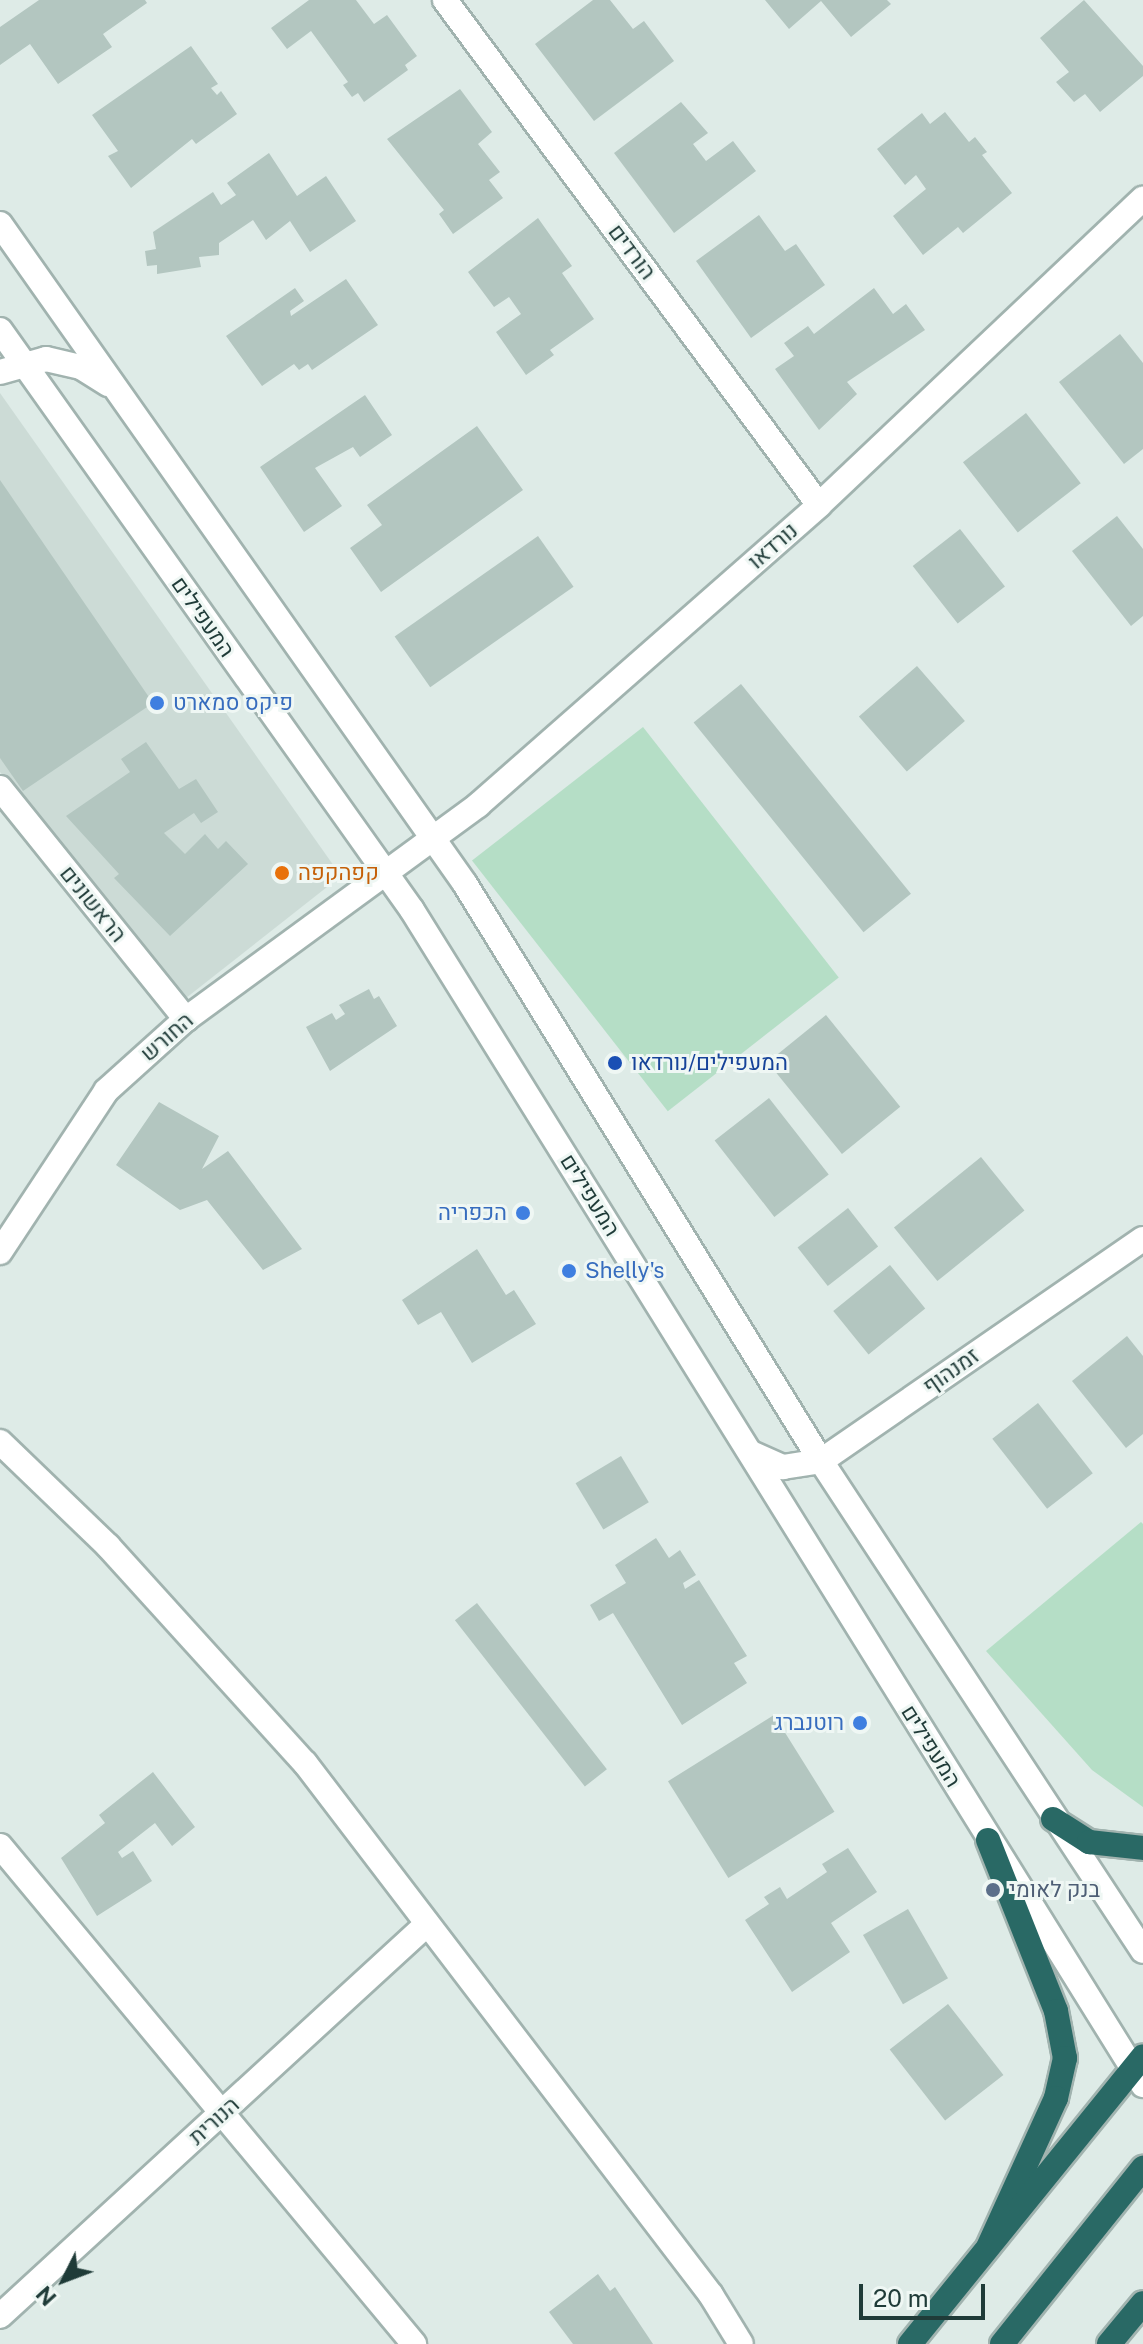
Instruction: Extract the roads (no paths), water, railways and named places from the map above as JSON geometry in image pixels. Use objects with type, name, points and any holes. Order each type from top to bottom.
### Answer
[{"type":"highway","points":[[1053,1819],[1089,1842],[1143,1848]]},
{"type":"highway","points":[[988,1840],[1056,2011],[1065,2058],[1056,2098],[989,2245]]},
{"type":"highway","points":[[910,2344],[989,2245],[1140,2070]]},
{"type":"highway","points":[[1002,2344],[1143,2168]]},
{"type":"highway","points":[[1109,2344],[1143,2303]]},
{"type":"street","name":"הורדים","points":[[445,0],[819,505]]},
{"type":"street","name":"נורדאו","points":[[384,871],[478,805],[819,505],[1143,199]]},
{"type":"street","points":[[0,224],[432,836],[821,1461],[1053,1819],[1143,1951]]},
{"type":"street","name":"המעפילים","points":[[0,330],[11,368],[384,871],[751,1453],[988,1840],[1140,2070]]},
{"type":"street","points":[[11,368],[46,359],[81,367],[122,396]]},
{"type":"street","name":"הראשונים","points":[[0,788],[186,1019]]},
{"type":"street","name":"החורש","points":[[0,1252],[106,1091],[186,1019],[384,871]]},
{"type":"street","name":"זמנהוף","points":[[751,1453],[783,1467],[821,1461],[1143,1239]]},
{"type":"street","points":[[0,1442],[108,1546],[305,1763],[711,2295],[741,2344]]},
{"type":"street","points":[[0,1846],[414,2344]]},
{"type":"street","name":"הנורית","points":[[0,2316],[427,1924]]},
{"type":"place","name":"פיקס סמארט","points":[[157,703]]},
{"type":"place","name":"קפהקפה","points":[[282,873]]},
{"type":"place","name":"המעפילים/נורדאו","points":[[615,1063]]},
{"type":"place","name":"הכפריה","points":[[523,1213]]},
{"type":"place","name":"Shelly's","points":[[569,1271]]},
{"type":"place","name":"רוטנברג","points":[[860,1723]]},
{"type":"place","name":"בנק לאומי","points":[[993,1890]]}]
